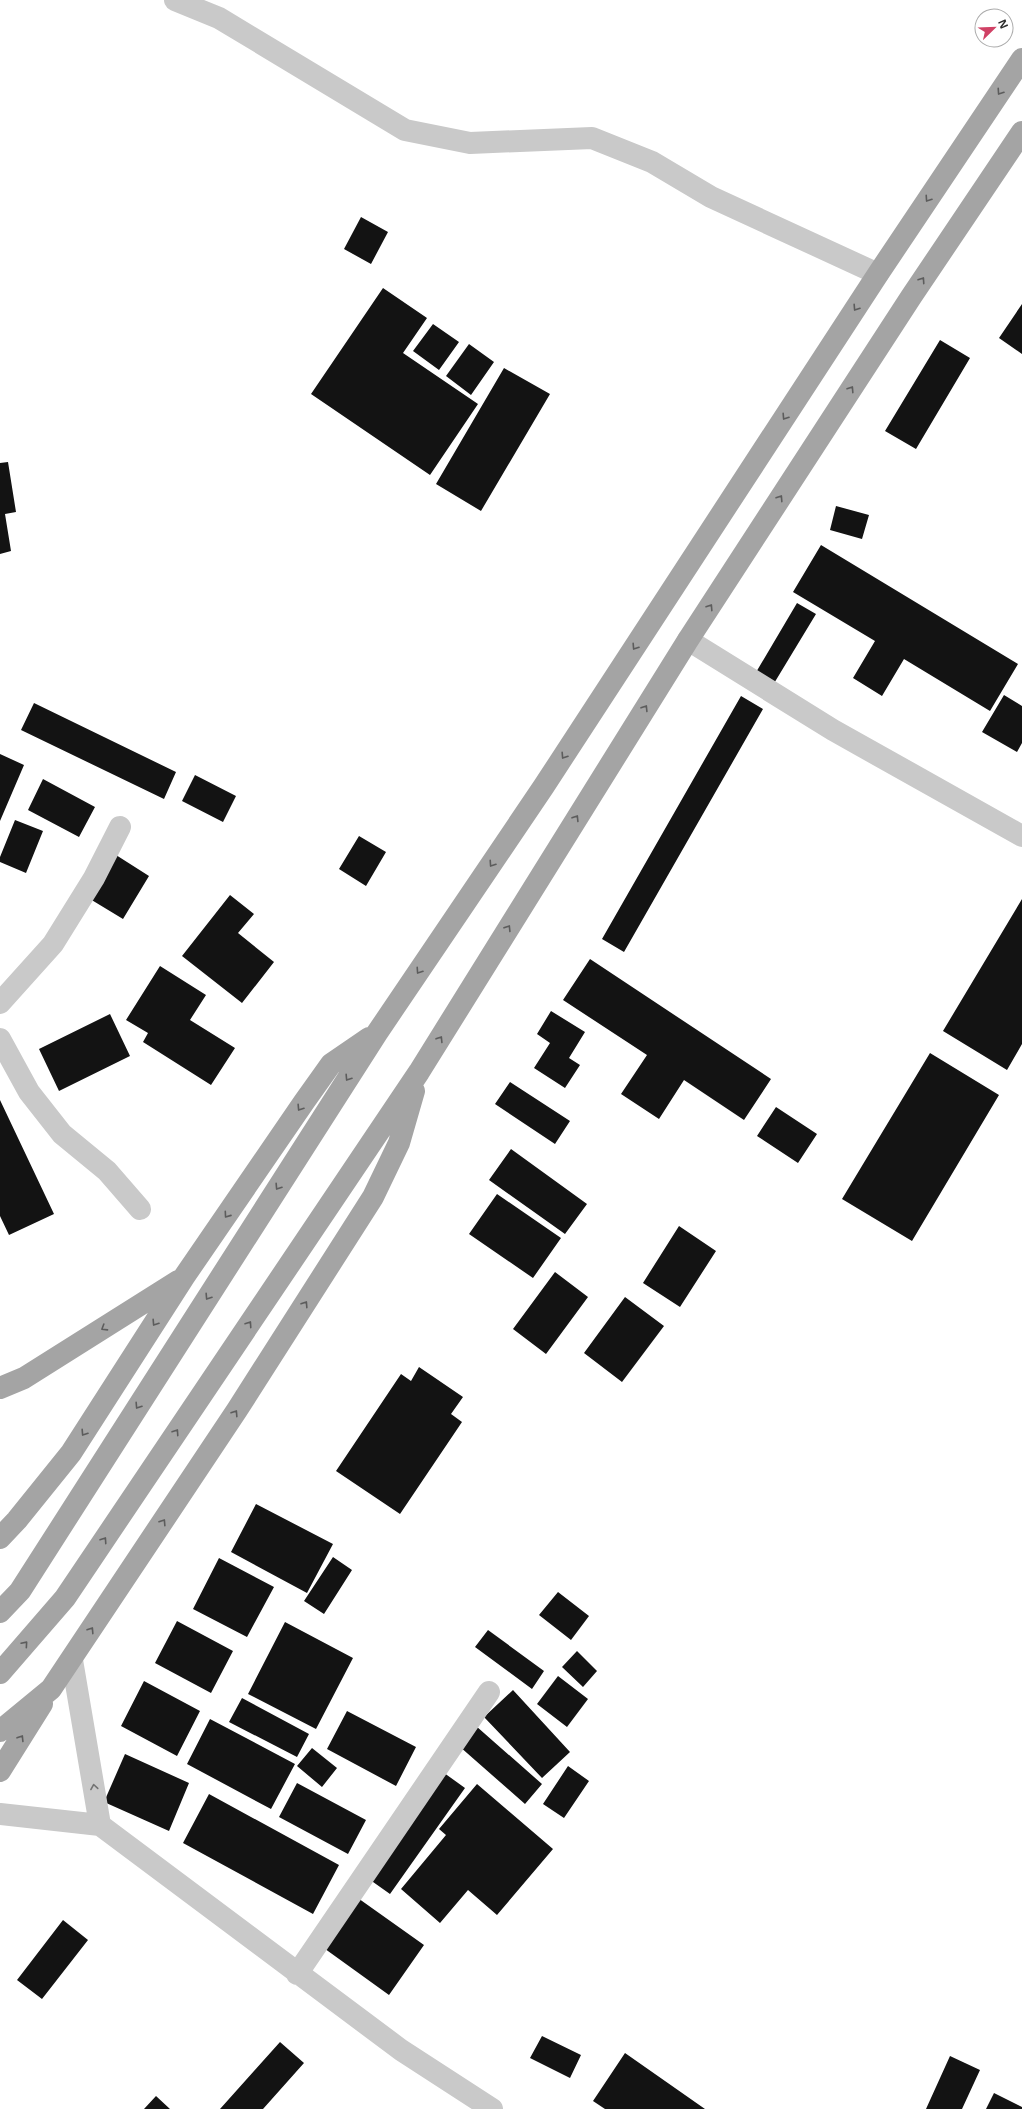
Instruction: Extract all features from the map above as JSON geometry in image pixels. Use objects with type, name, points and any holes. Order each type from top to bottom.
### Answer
[{"type":"main road","points":[[0,1612],[20,1591],[377,1033],[544,786],[878,274],[1022,59]]},
{"type":"main road","points":[[0,1673],[65,1598],[419,1072],[688,640],[911,297],[1022,132]]},
{"type":"main road","points":[[0,1538],[17,1520],[71,1454],[184,1277],[331,1064],[377,1033]]},
{"type":"main road","points":[[0,1771],[51,1689],[72,1660],[237,1410],[373,1197],[399,1143],[419,1072]]},
{"type":"main road","points":[[0,1388],[24,1378],[184,1277]]},
{"type":"main road","points":[[0,1731],[51,1689]]},
{"type":"street","points":[[175,0],[220,18],[405,130],[470,143],[592,138],[652,162],[711,197],[878,274]]},
{"type":"street","points":[[688,640],[833,730],[1022,836]]},
{"type":"street","points":[[0,1003],[53,944],[94,878],[120,827]]},
{"type":"street","points":[[0,1039],[29,1092],[62,1134],[107,1171],[140,1209]]},
{"type":"street","points":[[72,1660],[100,1825]]},
{"type":"street","points":[[297,1974],[489,1692]]},
{"type":"street","points":[[0,1814],[100,1825],[297,1974],[401,2050],[492,2109]]},
{"type":"building","points":[[361,217],[388,232],[371,264],[344,249]]},
{"type":"building","points":[[383,288],[427,318],[403,353],[478,404],[430,475],[311,394]]},
{"type":"building","points":[[1022,304],[1022,354],[999,338]]},
{"type":"building","points":[[433,324],[459,342],[439,370],[413,351]]},
{"type":"building","points":[[940,340],[970,358],[916,449],[885,431]]},
{"type":"building","points":[[469,344],[494,362],[471,395],[446,376]]},
{"type":"building","points":[[504,368],[550,394],[481,511],[436,484]]},
{"type":"building","points":[[8,462],[16,512],[5,514],[11,551],[0,554],[0,463]]},
{"type":"building","points":[[836,506],[869,515],[862,539],[830,530]]},
{"type":"building","points":[[821,545],[1018,664],[990,711],[904,659],[882,696],[853,678],[875,641],[793,592]]},
{"type":"building","points":[[797,603],[816,614],[773,685],[755,674]]},
{"type":"building","points":[[1004,695],[1022,706],[1022,743],[1017,752],[982,732]]},
{"type":"building","points":[[741,696],[763,709],[624,952],[602,939]]},
{"type":"building","points":[[34,703],[176,772],[164,799],[21,730]]},
{"type":"building","points":[[0,754],[24,765],[0,821]]},
{"type":"building","points":[[195,775],[236,796],[223,822],[182,801]]},
{"type":"building","points":[[43,779],[95,807],[79,837],[28,810]]},
{"type":"building","points":[[15,820],[43,831],[26,873],[0,862],[0,857]]},
{"type":"building","points":[[359,836],[386,852],[366,886],[339,869]]},
{"type":"building","points":[[116,855],[149,876],[123,919],[90,899]]},
{"type":"building","points":[[230,895],[254,914],[238,933],[274,962],[242,1003],[182,956]]},
{"type":"building","points":[[1022,899],[1022,1044],[1007,1070],[943,1031]]},
{"type":"building","points":[[590,959],[771,1079],[744,1120],[684,1080],[659,1119],[621,1094],[647,1055],[563,1000]]},
{"type":"building","points":[[160,966],[206,995],[190,1020],[235,1048],[211,1085],[143,1042],[148,1033],[126,1020]]},
{"type":"building","points":[[551,1011],[585,1032],[569,1058],[580,1065],[565,1088],[534,1068],[550,1043],[537,1034]]},
{"type":"building","points":[[110,1014],[130,1056],[59,1091],[39,1049]]},
{"type":"building","points":[[930,1053],[999,1095],[912,1241],[842,1199]]},
{"type":"building","points":[[510,1082],[570,1121],[555,1144],[495,1104]]},
{"type":"building","points":[[0,1100],[54,1214],[9,1235],[0,1216]]},
{"type":"building","points":[[776,1107],[817,1134],[798,1163],[757,1136]]},
{"type":"building","points":[[511,1149],[587,1204],[565,1234],[489,1180]]},
{"type":"building","points":[[497,1194],[561,1238],[533,1278],[469,1234]]},
{"type":"building","points":[[679,1226],[716,1251],[680,1307],[643,1283]]},
{"type":"building","points":[[555,1272],[588,1297],[546,1354],[513,1329]]},
{"type":"building","points":[[625,1297],[664,1326],[622,1382],[584,1353]]},
{"type":"building","points":[[419,1367],[463,1397],[451,1414],[462,1422],[400,1514],[336,1471],[401,1374],[411,1381]]},
{"type":"building","points":[[256,1504],[333,1544],[307,1593],[231,1552]]},
{"type":"building","points":[[333,1557],[352,1570],[324,1614],[304,1601]]},
{"type":"building","points":[[219,1558],[274,1587],[247,1637],[193,1609]]},
{"type":"building","points":[[558,1592],[589,1616],[571,1640],[539,1615]]},
{"type":"building","points":[[177,1621],[233,1651],[211,1693],[155,1663]]},
{"type":"building","points":[[285,1622],[353,1658],[316,1729],[248,1694]]},
{"type":"building","points":[[488,1630],[544,1671],[532,1689],[475,1647]]},
{"type":"building","points":[[577,1651],[597,1671],[583,1687],[562,1667]]},
{"type":"building","points":[[558,1676],[588,1699],[567,1727],[537,1704]]},
{"type":"building","points":[[144,1681],[200,1711],[177,1756],[121,1726]]},
{"type":"building","points":[[513,1690],[570,1752],[542,1778],[484,1717]]},
{"type":"building","points":[[242,1698],[309,1734],[297,1757],[229,1722]]},
{"type":"building","points":[[347,1711],[416,1747],[396,1786],[327,1749]]},
{"type":"building","points":[[210,1719],[295,1764],[271,1809],[187,1764]]},
{"type":"building","points":[[476,1726],[542,1784],[525,1804],[459,1746]]},
{"type":"building","points":[[312,1748],[337,1768],[322,1787],[297,1766]]},
{"type":"building","points":[[125,1754],[189,1783],[169,1831],[104,1802]]},
{"type":"building","points":[[568,1766],[589,1781],[564,1818],[543,1804]]},
{"type":"building","points":[[440,1770],[465,1788],[390,1894],[366,1877]]},
{"type":"building","points":[[297,1783],[366,1820],[348,1854],[279,1817]]},
{"type":"building","points":[[477,1784],[553,1849],[497,1915],[468,1890],[440,1923],[401,1889],[446,1835],[439,1829]]},
{"type":"building","points":[[209,1794],[339,1865],[313,1914],[183,1843]]},
{"type":"building","points":[[355,1896],[424,1945],[389,1995],[321,1946]]},
{"type":"building","points":[[63,1920],[88,1940],[42,1999],[17,1980]]},
{"type":"building","points":[[542,2036],[581,2055],[570,2078],[530,2058]]},
{"type":"building","points":[[280,2042],[304,2063],[263,2109],[220,2109]]},
{"type":"building","points":[[625,2053],[705,2109],[605,2109],[593,2101]]},
{"type":"building","points":[[950,2056],[980,2070],[962,2109],[926,2109]]},
{"type":"building","points":[[994,2093],[1022,2107],[1022,2109],[986,2109]]},
{"type":"building","points":[[156,2096],[170,2109],[144,2109]]}]
